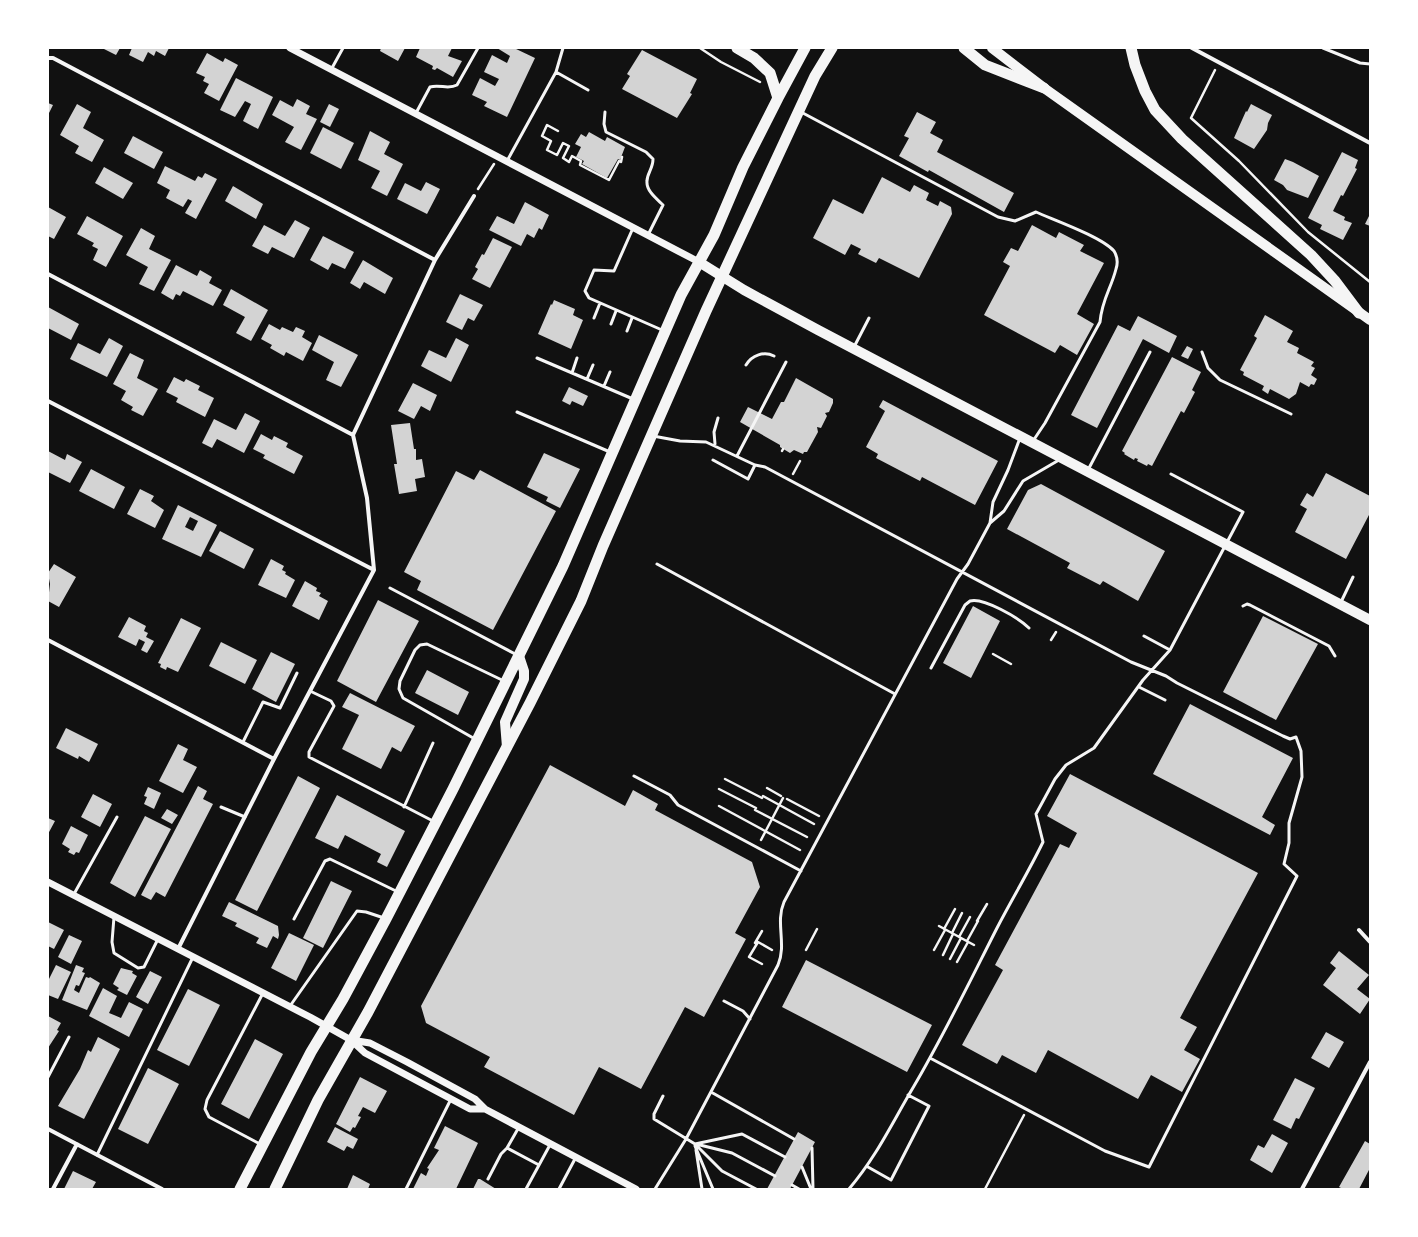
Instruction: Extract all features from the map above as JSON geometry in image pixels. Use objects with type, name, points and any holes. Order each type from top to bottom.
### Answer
[{"type":"highway","points":[[737,48],[754,58],[770,73],[778,98]]},
{"type":"highway","points":[[240,1189],[311,1052],[386,919],[436,823],[519,656],[563,566],[681,296],[714,236],[743,167],[805,48]]},
{"type":"highway","points":[[275,1189],[318,1100],[368,1012],[581,602],[603,546],[723,277],[815,76],[832,48]]},
{"type":"highway","points":[[964,48],[985,64],[1044,88]]},
{"type":"highway","points":[[1131,48],[1144,91],[1155,110],[1182,139],[1311,255],[1335,281],[1359,313]]},
{"type":"main road","points":[[992,48],[1044,88],[1370,320]]},
{"type":"main road","points":[[699,262],[723,277],[853,349],[1032,442],[1226,546],[1370,620]]},
{"type":"main road","points":[[507,747],[505,722],[524,679],[524,671],[519,656]]},
{"type":"street","points":[[290,48],[506,163],[699,262]]},
{"type":"street","points":[[1192,48],[1370,143]]},
{"type":"street","points":[[48,58],[53,58],[435,260]]},
{"type":"street","points":[[178,950],[274,759],[374,570],[367,498],[353,435],[435,260],[474,196]]},
{"type":"street","points":[[48,274],[353,435]]},
{"type":"street","points":[[48,401],[374,570]]},
{"type":"street","points":[[48,640],[274,759]]},
{"type":"street","points":[[48,882],[327,1026],[351,1040],[365,1053],[470,1109],[486,1109]]},
{"type":"street","points":[[1359,930],[1370,942]]},
{"type":"street","points":[[351,1040],[370,1043],[407,1062],[475,1098],[486,1109],[636,1189]]},
{"type":"street","points":[[1302,1189],[1370,1062]]},
{"type":"street","points":[[48,1129],[162,1189]]},
{"type":"street","points":[[53,1189],[77,1144]]},
{"type":"lane","points":[[331,70],[343,48]]},
{"type":"lane","points":[[415,114],[430,87],[435,85],[452,88],[457,85],[478,48]]},
{"type":"lane","points":[[506,163],[556,72],[563,48]]},
{"type":"lane","points":[[1322,48],[1360,63],[1370,64]]},
{"type":"lane","points":[[556,72],[588,90]]},
{"type":"lane","points":[[800,111],[998,217],[1015,221],[1036,212],[1093,238],[1114,252],[1118,260],[1116,269],[1101,306],[1100,322],[1045,423],[1032,442]]},
{"type":"lane","points":[[605,112],[604,124],[606,132],[646,152],[653,159],[653,168],[646,181],[649,191],[662,205],[648,235]]},
{"type":"lane","points":[[633,227],[614,271],[594,270],[585,292],[589,298],[666,332]]},
{"type":"lane","points":[[594,318],[600,303]]},
{"type":"lane","points":[[611,324],[616,311]]},
{"type":"lane","points":[[627,331],[632,318]]},
{"type":"lane","points":[[853,349],[870,318]]},
{"type":"lane","points":[[1087,472],[1150,352]]},
{"type":"lane","points":[[1202,352],[1208,368],[1220,380],[1291,414]]},
{"type":"lane","points":[[746,365],[754,356],[764,354],[774,356]]},
{"type":"lane","points":[[537,358],[636,400]]},
{"type":"lane","points":[[572,373],[577,358]]},
{"type":"lane","points":[[737,456],[786,362]]},
{"type":"lane","points":[[588,379],[593,365]]},
{"type":"lane","points":[[604,386],[610,372]]},
{"type":"lane","points":[[517,412],[613,454]]},
{"type":"lane","points":[[715,444],[714,432],[718,418]]},
{"type":"lane","points":[[652,435],[672,440],[715,444],[756,465],[765,467],[1131,662],[1152,670],[1283,736],[1290,739],[1296,737],[1301,751],[1302,777],[1289,824],[1289,842],[1284,864],[1297,876],[1149,1167],[1105,1151],[930,1058]]},
{"type":"lane","points":[[990,523],[993,502],[1008,470],[1020,436]]},
{"type":"lane","points":[[655,1189],[686,1139],[780,960],[783,950],[781,910],[962,572],[990,523],[1004,511],[1023,481],[1062,458]]},
{"type":"lane","points":[[712,460],[748,479],[756,465]]},
{"type":"lane","points":[[849,1189],[868,1167],[930,1058],[1043,842],[1036,814],[1055,779],[1066,766],[1094,748],[1152,670],[1170,650],[1243,512],[1171,474]]},
{"type":"lane","points":[[657,564],[896,694]]},
{"type":"lane","points":[[1340,605],[1353,577]]},
{"type":"lane","points":[[390,588],[519,656]]},
{"type":"lane","points":[[931,668],[965,605],[970,601],[981,601],[1023,622],[1029,628]]},
{"type":"lane","points":[[1243,606],[1247,604],[1250,605],[1329,646],[1336,656]]},
{"type":"lane","points":[[1144,636],[1170,650]]},
{"type":"lane","points":[[476,740],[403,698],[399,689],[400,681],[415,650],[420,645],[427,644],[506,682]]},
{"type":"lane","points":[[243,742],[263,702],[280,708],[297,673]]},
{"type":"lane","points":[[1139,687],[1165,700]]},
{"type":"lane","points":[[310,691],[331,701],[334,706],[309,752],[309,757],[436,823]]},
{"type":"lane","points":[[404,807],[433,743]]},
{"type":"lane","points":[[634,776],[670,795],[678,805],[801,871]]},
{"type":"lane","points":[[221,807],[245,817]]},
{"type":"lane","points":[[74,896],[117,817]]},
{"type":"lane","points":[[294,919],[324,861],[330,859],[399,893]]},
{"type":"lane","points":[[290,1007],[357,911],[366,912],[386,919]]},
{"type":"lane","points":[[114,917],[112,942],[114,952],[138,968],[144,966],[158,939]]},
{"type":"lane","points":[[97,1155],[193,957]]},
{"type":"lane","points":[[262,1145],[209,1117],[205,1109],[207,1100],[263,993]]},
{"type":"lane","points":[[724,1001],[743,1011],[750,1019]]},
{"type":"lane","points":[[48,1077],[69,1037]]},
{"type":"lane","points":[[711,1092],[794,1138]]},
{"type":"lane","points":[[868,1167],[891,1180],[929,1106],[908,1095]]},
{"type":"lane","points":[[664,1096],[654,1114],[654,1119],[695,1144],[732,1153],[774,1176]]},
{"type":"lane","points":[[406,1189],[451,1099]]},
{"type":"lane","points":[[488,1179],[501,1154],[507,1148],[519,1127]]},
{"type":"lane","points":[[695,1144],[742,1134],[784,1157]]},
{"type":"lane","points":[[526,1189],[551,1143]]},
{"type":"lane","points":[[695,1144],[702,1189]]},
{"type":"lane","points":[[695,1144],[713,1189]]},
{"type":"lane","points":[[695,1144],[722,1171],[756,1189]]},
{"type":"lane","points":[[507,1148],[539,1165]]},
{"type":"lane","points":[[812,1148],[812,1189]]},
{"type":"lane","points":[[559,1189],[576,1157]]},
{"type":"lane","points":[[802,1167],[812,1189]]},
{"type":"lane","points":[[792,1185],[799,1189]]},
{"type":"path","points":[[700,48],[720,62],[758,82],[764,80]]},
{"type":"path","points":[[1219,63],[1191,118],[1239,160],[1308,232],[1370,282]]},
{"type":"path","points":[[558,130],[547,125],[542,136],[551,142],[547,150],[557,155],[563,143],[569,146],[563,158],[569,162],[572,156],[581,161],[580,164],[609,180],[622,157]]},
{"type":"path","points":[[474,196],[494,163]]},
{"type":"path","points":[[794,474],[800,461]]},
{"type":"path","points":[[1051,640],[1056,632]]},
{"type":"path","points":[[993,654],[1011,664]]},
{"type":"path","points":[[725,779],[780,805],[814,824]]},
{"type":"path","points":[[761,840],[780,805],[782,797],[767,788]]},
{"type":"path","points":[[719,789],[807,837]]},
{"type":"path","points":[[787,799],[819,816]]},
{"type":"path","points":[[719,806],[800,850]]},
{"type":"path","points":[[957,962],[987,904]]},
{"type":"path","points":[[934,950],[955,909]]},
{"type":"path","points":[[943,955],[962,913]]},
{"type":"path","points":[[950,959],[970,917]]},
{"type":"path","points":[[939,926],[974,945]]},
{"type":"path","points":[[806,950],[817,929]]},
{"type":"path","points":[[755,943],[762,931]]},
{"type":"path","points":[[762,964],[749,957],[758,942],[772,950]]},
{"type":"path","points":[[985,1189],[1027,1109]]},
{"type":"building","points":[[102,48],[120,48],[116,55]]},
{"type":"building","points":[[132,48],[169,48],[165,56],[156,51],[154,56],[148,52],[143,62],[129,55]]},
{"type":"building","points":[[381,48],[405,48],[398,61],[380,51]]},
{"type":"building","points":[[420,48],[452,48],[448,56],[462,61],[453,77],[437,68],[435,70],[432,69],[433,66],[416,57]]},
{"type":"building","points":[[497,48],[514,48],[535,58],[507,117],[484,106],[487,102],[472,95],[480,78],[495,86],[499,79],[484,72],[492,55],[507,63],[510,56]]},
{"type":"building","points":[[642,50],[697,79],[690,93],[692,94],[677,118],[622,89],[630,76],[627,74]]},
{"type":"building","points":[[207,53],[223,62],[225,58],[238,65],[219,101],[204,93],[209,84],[203,81],[205,77],[196,73]]},
{"type":"building","points":[[236,78],[273,97],[258,129],[243,121],[251,104],[245,101],[235,117],[220,110]]},
{"type":"building","points":[[297,99],[310,106],[306,114],[317,119],[301,150],[285,142],[294,127],[272,115],[280,100],[293,107]]},
{"type":"building","points":[[48,103],[53,105],[48,115]]},
{"type":"building","points":[[77,104],[91,112],[83,128],[104,140],[92,162],[75,153],[79,146],[60,135]]},
{"type":"building","points":[[329,104],[339,109],[330,127],[320,122]]},
{"type":"building","points":[[1251,104],[1272,115],[1268,123],[1267,130],[1254,149],[1234,138],[1246,111],[1247,112]]},
{"type":"building","points":[[917,112],[936,122],[930,133],[943,140],[937,152],[1014,193],[1004,212],[929,170],[928,172],[899,156],[909,138],[904,136]]},
{"type":"building","points":[[323,127],[354,143],[341,169],[310,153]]},
{"type":"building","points":[[370,131],[390,142],[384,154],[403,164],[387,196],[371,188],[380,171],[358,160]]},
{"type":"building","points":[[589,132],[605,141],[607,137],[625,147],[620,160],[618,159],[607,178],[582,164],[584,161],[576,157],[581,147],[575,144],[581,134],[586,137]]},
{"type":"building","points":[[133,136],[163,152],[154,169],[124,153]]},
{"type":"building","points":[[1342,152],[1358,160],[1355,168],[1357,169],[1343,196],[1341,195],[1333,211],[1345,217],[1344,220],[1352,223],[1343,240],[1320,229],[1322,225],[1308,218]]},
{"type":"building","points":[[1285,159],[1319,176],[1308,198],[1287,190],[1283,185],[1274,180]]},
{"type":"building","points":[[165,166],[195,181],[198,176],[202,178],[205,173],[217,179],[196,219],[185,213],[192,201],[188,199],[183,207],[166,198],[170,190],[157,183]]},
{"type":"building","points":[[104,167],[133,183],[123,199],[95,183]]},
{"type":"building","points":[[882,177],[910,192],[914,185],[929,193],[926,200],[938,206],[940,201],[951,207],[952,214],[919,278],[879,258],[876,263],[858,254],[861,249],[851,244],[845,255],[813,238],[833,199],[863,214]]},
{"type":"building","points":[[426,182],[440,189],[427,214],[397,199],[405,183],[421,191]]},
{"type":"building","points":[[233,186],[263,204],[256,219],[225,201]]},
{"type":"building","points":[[525,202],[549,215],[542,230],[539,228],[534,238],[527,234],[521,246],[489,230],[497,216],[514,224]]},
{"type":"building","points":[[48,207],[66,217],[54,239],[48,236]]},
{"type":"building","points":[[1370,214],[1370,226],[1365,224]]},
{"type":"building","points":[[87,216],[123,236],[106,267],[93,260],[98,249],[92,246],[94,243],[77,234]]},
{"type":"building","points":[[295,220],[310,228],[294,258],[272,247],[268,254],[252,246],[264,225],[285,236]]},
{"type":"building","points":[[1032,225],[1056,238],[1059,232],[1084,245],[1080,251],[1104,263],[1077,314],[1094,324],[1077,355],[1060,345],[1055,353],[984,315],[1010,266],[1003,262],[1011,248],[1018,251]]},
{"type":"building","points":[[141,228],[155,236],[149,249],[171,260],[154,291],[139,284],[148,267],[126,255]]},
{"type":"building","points":[[323,236],[354,252],[345,269],[332,263],[328,270],[310,260]]},
{"type":"building","points":[[493,238],[512,247],[490,288],[472,279],[478,269],[475,267],[482,254],[484,255]]},
{"type":"building","points":[[363,260],[393,278],[385,294],[364,282],[360,289],[350,283]]},
{"type":"building","points":[[176,265],[197,276],[200,270],[212,277],[209,283],[222,290],[213,306],[183,291],[180,296],[176,294],[173,300],[161,293]]},
{"type":"building","points":[[231,289],[268,310],[251,341],[236,333],[245,317],[223,305]]},
{"type":"building","points":[[460,294],[483,305],[474,321],[468,318],[462,330],[446,322]]},
{"type":"building","points":[[554,300],[575,309],[573,315],[583,320],[571,349],[538,334]]},
{"type":"building","points":[[48,307],[79,324],[71,340],[48,328]]},
{"type":"building","points":[[1265,315],[1293,331],[1287,342],[1299,348],[1297,353],[1314,362],[1311,366],[1315,368],[1311,375],[1317,379],[1314,385],[1311,384],[1309,387],[1300,382],[1296,394],[1289,399],[1270,389],[1268,394],[1262,390],[1264,386],[1243,375],[1244,372],[1240,370],[1257,338],[1254,336]]},
{"type":"building","points":[[1138,316],[1177,336],[1169,353],[1143,339],[1097,428],[1071,415],[1118,325],[1130,331]]},
{"type":"building","points":[[269,324],[280,330],[282,327],[293,332],[296,327],[305,331],[302,337],[312,343],[303,361],[286,352],[284,356],[270,348],[272,345],[261,339]]},
{"type":"building","points":[[319,335],[358,355],[341,387],[326,380],[334,362],[312,350]]},
{"type":"building","points":[[109,338],[123,346],[107,377],[70,359],[78,343],[100,354]]},
{"type":"building","points":[[456,338],[469,345],[451,382],[421,366],[429,350],[446,358]]},
{"type":"building","points":[[1187,346],[1193,349],[1188,359],[1181,356]]},
{"type":"building","points":[[130,353],[144,360],[137,378],[158,389],[143,416],[131,410],[133,407],[121,400],[126,391],[113,384]]},
{"type":"building","points":[[1172,357],[1201,372],[1192,390],[1195,392],[1184,413],[1181,411],[1152,466],[1148,464],[1147,466],[1137,461],[1138,459],[1135,458],[1134,460],[1124,454],[1125,453],[1122,451]]},
{"type":"building","points":[[174,377],[184,382],[186,379],[200,386],[198,390],[214,398],[205,417],[176,402],[178,398],[166,392]]},
{"type":"building","points":[[796,378],[833,399],[829,412],[825,413],[827,416],[821,428],[817,427],[818,432],[807,452],[804,452],[803,454],[794,450],[790,453],[780,447],[780,445],[740,422],[748,407],[772,419],[781,402],[784,402]]},
{"type":"building","points":[[413,383],[437,395],[430,411],[421,406],[414,419],[398,411]]},
{"type":"building","points":[[569,387],[588,396],[583,406],[572,401],[570,405],[562,401]]},
{"type":"building","points":[[883,400],[998,461],[975,505],[922,477],[920,481],[876,458],[878,454],[866,447],[885,411],[879,407]]},
{"type":"building","points":[[245,413],[260,421],[244,453],[217,439],[212,448],[202,443],[214,419],[236,430]]},
{"type":"building","points":[[410,423],[414,449],[416,449],[416,460],[422,459],[425,477],[415,479],[417,491],[399,494],[394,464],[397,464],[391,425]]},
{"type":"building","points":[[261,434],[272,440],[274,436],[288,443],[286,447],[303,456],[294,474],[263,458],[265,455],[253,449]]},
{"type":"building","points":[[48,451],[65,460],[67,454],[82,462],[70,483],[48,472]]},
{"type":"building","points":[[544,453],[580,469],[560,508],[546,501],[548,497],[527,487]]},
{"type":"building","points":[[91,469],[125,487],[114,509],[79,491]]},
{"type":"building","points":[[480,470],[556,511],[493,630],[417,590],[421,581],[404,572],[456,471],[474,480]]},
{"type":"building","points":[[1326,473],[1370,496],[1370,513],[1346,559],[1295,532],[1307,509],[1300,505],[1307,493],[1313,497]]},
{"type":"building","points":[[1041,484],[1165,551],[1138,601],[1103,581],[1100,585],[1067,568],[1070,563],[1007,529],[1028,490]]},
{"type":"building","points":[[140,489],[154,496],[151,501],[164,510],[155,528],[127,514]]},
{"type":"building","points":[[178,505],[217,525],[201,557],[162,539]],"holes":[[[190,517],[198,521],[193,531],[185,527]]]},
{"type":"building","points":[[220,531],[254,549],[244,569],[209,551]]},
{"type":"building","points":[[271,559],[284,566],[282,570],[286,572],[285,574],[295,580],[286,598],[258,585]]},
{"type":"building","points":[[54,564],[76,577],[59,607],[48,601],[50,584],[48,573]]},
{"type":"building","points":[[305,581],[317,588],[316,591],[321,593],[319,596],[328,601],[319,620],[292,606]]},
{"type":"building","points":[[378,600],[419,621],[376,702],[337,681]]},
{"type":"building","points":[[973,606],[1000,621],[971,678],[943,663]]},
{"type":"building","points":[[1263,616],[1318,644],[1276,720],[1223,692]]},
{"type":"building","points":[[129,617],[146,626],[144,631],[148,633],[146,637],[154,641],[147,653],[141,650],[145,642],[139,639],[136,646],[118,637]]},
{"type":"building","points":[[181,618],[201,628],[178,672],[167,667],[166,670],[160,667],[161,664],[158,663]]},
{"type":"building","points":[[221,642],[257,660],[245,684],[209,666]]},
{"type":"building","points":[[271,652],[295,664],[276,702],[252,689]]},
{"type":"building","points":[[427,670],[469,692],[458,715],[415,693]]},
{"type":"building","points":[[350,693],[415,726],[401,752],[392,747],[381,769],[342,749],[359,715],[342,707]]},
{"type":"building","points":[[1190,704],[1293,758],[1262,817],[1275,825],[1270,835],[1153,774]]},
{"type":"building","points":[[66,728],[98,744],[89,762],[79,756],[78,759],[56,748]]},
{"type":"building","points":[[178,744],[188,749],[183,760],[197,767],[183,793],[159,781]]},
{"type":"building","points":[[550,765],[625,806],[633,790],[658,804],[655,810],[752,862],[760,887],[735,933],[746,939],[704,1017],[685,1007],[641,1089],[599,1067],[574,1115],[484,1067],[490,1057],[426,1023],[421,1006]]},
{"type":"building","points":[[1070,774],[1258,873],[1180,1018],[1197,1027],[1184,1050],[1200,1059],[1182,1092],[1151,1075],[1138,1099],[1048,1050],[1036,1073],[1002,1055],[997,1064],[962,1045],[1003,970],[995,965],[1060,844],[1069,848],[1077,833],[1047,816]]},
{"type":"building","points":[[298,776],[320,788],[257,911],[235,900]]},
{"type":"building","points":[[198,786],[207,791],[203,799],[213,804],[165,897],[156,892],[151,900],[141,895]]},
{"type":"building","points":[[148,787],[161,793],[154,809],[144,804],[147,797],[144,796]]},
{"type":"building","points":[[93,794],[112,804],[100,827],[81,817]]},
{"type":"building","points":[[337,795],[405,831],[387,867],[377,862],[381,854],[345,835],[338,849],[315,838]]},
{"type":"building","points":[[167,809],[178,815],[172,824],[161,818]]},
{"type":"building","points":[[145,816],[171,829],[135,897],[110,883]]},
{"type":"building","points":[[48,818],[55,821],[48,834]]},
{"type":"building","points":[[71,826],[88,835],[79,853],[76,852],[74,855],[68,852],[70,849],[62,844]]},
{"type":"building","points":[[331,881],[352,891],[323,948],[303,938]]},
{"type":"building","points":[[229,902],[278,926],[278,939],[273,936],[267,948],[256,943],[259,938],[235,926],[237,923],[222,916]]},
{"type":"building","points":[[48,922],[64,930],[54,949],[48,946]]},
{"type":"building","points":[[289,933],[314,945],[296,981],[271,968]]},
{"type":"building","points":[[69,935],[82,941],[71,964],[58,957]]},
{"type":"building","points":[[1339,951],[1369,975],[1357,989],[1370,999],[1360,1014],[1323,985],[1336,968],[1330,963]]},
{"type":"building","points":[[806,960],[932,1025],[907,1072],[782,1007]]},
{"type":"building","points":[[56,965],[71,972],[58,999],[48,995],[48,981]]},
{"type":"building","points":[[76,965],[84,968],[82,972],[85,973],[79,986],[76,985],[74,990],[79,993],[86,977],[90,977],[100,983],[87,1010],[62,1000]]},
{"type":"building","points":[[121,968],[133,971],[132,973],[137,976],[127,995],[117,990],[119,988],[113,984]]},
{"type":"building","points":[[150,971],[162,977],[148,1004],[136,997]]},
{"type":"building","points":[[103,988],[117,996],[109,1013],[121,1018],[129,1002],[143,1009],[129,1037],[89,1016]]},
{"type":"building","points":[[188,989],[220,1005],[189,1066],[157,1050]]},
{"type":"building","points":[[48,1016],[61,1023],[57,1030],[59,1031],[48,1048]]},
{"type":"building","points":[[1326,1032],[1344,1042],[1329,1068],[1311,1058]]},
{"type":"building","points":[[98,1037],[120,1049],[84,1119],[58,1106],[80,1069],[88,1050],[91,1052]]},
{"type":"building","points":[[255,1039],[283,1054],[249,1119],[221,1104]]},
{"type":"building","points":[[148,1068],[179,1084],[148,1144],[118,1129]]},
{"type":"building","points":[[360,1077],[387,1091],[375,1113],[363,1107],[358,1116],[361,1117],[355,1128],[353,1127],[350,1132],[336,1124]]},
{"type":"building","points":[[1295,1078],[1315,1088],[1299,1119],[1296,1118],[1291,1129],[1273,1120]]},
{"type":"building","points":[[445,1126],[478,1143],[456,1189],[413,1189],[421,1173],[426,1176],[429,1169],[427,1168],[439,1150],[434,1148]]},
{"type":"building","points":[[335,1127],[358,1139],[353,1149],[347,1146],[344,1151],[327,1142]]},
{"type":"building","points":[[798,1132],[815,1142],[790,1189],[767,1189]]},
{"type":"building","points":[[1272,1134],[1288,1143],[1272,1173],[1250,1160],[1258,1145],[1264,1148]]},
{"type":"building","points":[[1365,1141],[1370,1144],[1370,1168],[1359,1189],[1343,1189],[1339,1187]]},
{"type":"building","points":[[73,1171],[96,1182],[92,1189],[64,1189]]},
{"type":"building","points":[[353,1175],[370,1184],[368,1189],[347,1189]]},
{"type":"building","points":[[478,1179],[480,1179],[496,1189],[473,1189]]}]
